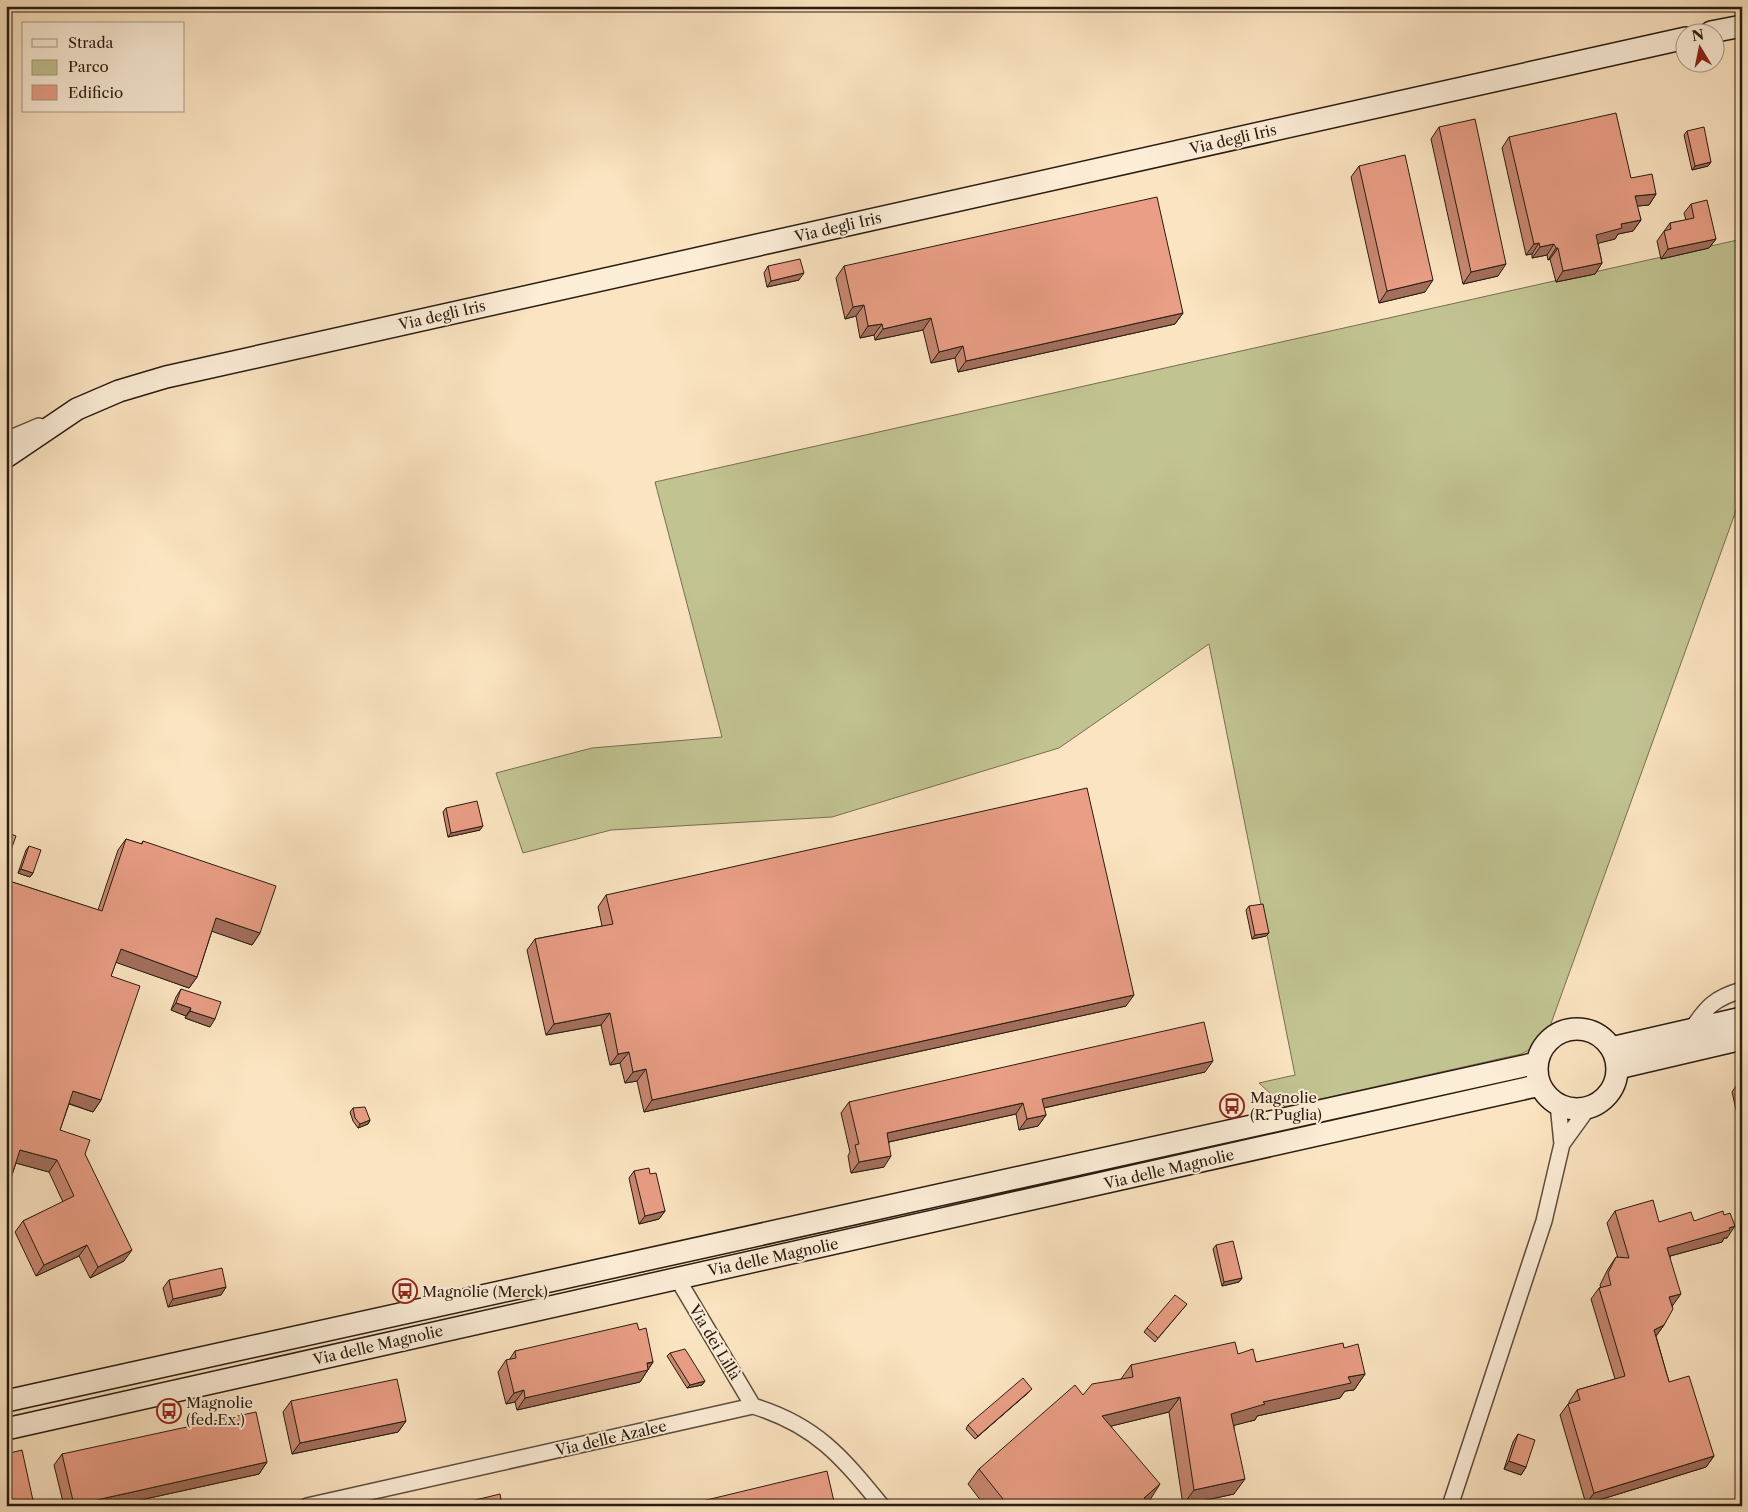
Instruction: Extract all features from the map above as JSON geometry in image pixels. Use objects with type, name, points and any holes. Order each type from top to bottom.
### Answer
[{"type":"street","points":[[1726,29],[1742,26]]},
{"type":"street","name":"Via degli Iris","points":[[6,457],[77,409],[119,391],[166,377],[1676,40]]},
{"type":"street","points":[[6,440],[77,409]]},
{"type":"street","points":[[1692,1029],[1706,1007],[1730,993],[1742,990]]},
{"type":"street","points":[[1610,1048],[1742,1018]]},
{"type":"street","points":[[1566,1030],[1590,1031],[1600,1036],[1610,1048],[1615,1055],[1618,1068],[1616,1082],[1610,1093],[1600,1103],[1588,1108],[1575,1109],[1558,1104],[1550,1099],[1540,1085],[1537,1064],[1547,1043],[1556,1035],[1566,1030]]},
{"type":"street","points":[[1618,1068],[1742,1039]]},
{"type":"street","name":"Via delle Magnolie","points":[[6,1401],[1537,1064]]},
{"type":"street","name":"Via delle Magnolie","points":[[6,1429],[1540,1085]]},
{"type":"street","points":[[1450,1506],[1544,1221],[1562,1144],[1558,1104]]},
{"type":"street","points":[[1562,1144],[1588,1108]]},
{"type":"street","points":[[658,1258],[671,1280]]},
{"type":"street","name":"Via dei Lillà","points":[[671,1280],[753,1406]]},
{"type":"street","points":[[753,1406],[773,1412],[811,1431],[832,1448],[882,1506]]},
{"type":"street","name":"Via delle Azalee","points":[[307,1506],[753,1406]]},
{"type":"green space","points":[[1742,239],[1742,494],[1549,1029],[1533,1048],[1521,1054],[1285,1107],[1259,1083],[1295,1075],[1209,644],[1059,748],[832,817],[611,830],[523,853],[496,773],[592,748],[722,737],[655,482]]},
{"type":"building","points":[[1616,113],[1631,178],[1652,174],[1656,194],[1635,196],[1641,220],[1621,224],[1622,228],[1596,235],[1602,263],[1563,271],[1558,248],[1554,244],[1540,247],[1539,243],[1534,244],[1509,137]]},
{"type":"building","points":[[1475,119],[1506,264],[1471,272],[1439,127]]},
{"type":"building","points":[[1704,127],[1711,162],[1695,166],[1687,131]]},
{"type":"building","points":[[1405,155],[1433,280],[1387,291],[1359,166]]},
{"type":"building","points":[[1157,197],[1183,313],[966,361],[963,346],[939,352],[931,318],[883,329],[882,324],[868,326],[864,305],[853,307],[844,266]]},
{"type":"building","points":[[1707,200],[1716,239],[1668,249],[1664,231],[1671,229],[1670,223],[1694,218],[1691,204]]},
{"type":"building","points":[[800,259],[804,273],[771,281],[768,266]]},
{"type":"building","points":[[1087,788],[1134,995],[652,1100],[646,1069],[633,1072],[629,1052],[618,1054],[610,1013],[554,1024],[535,939],[613,924],[606,895]]},
{"type":"building","points":[[477,801],[483,826],[451,833],[446,808]]},
{"type":"building","points":[[6,832],[16,836],[11,850],[6,848]]},
{"type":"building","points":[[126,839],[142,844],[143,841],[276,886],[260,933],[216,918],[197,977],[121,949],[111,976],[140,986],[101,1100],[73,1091],[60,1130],[90,1140],[85,1154],[132,1250],[98,1267],[87,1245],[44,1265],[23,1221],[74,1196],[57,1160],[20,1150],[6,1193],[6,1136],[8,1132],[6,1131],[6,880],[102,911]]},
{"type":"building","points":[[29,846],[41,850],[33,873],[21,869]]},
{"type":"building","points":[[1263,904],[1269,933],[1255,935],[1249,906]]},
{"type":"building","points":[[181,989],[221,1002],[215,1019],[190,1011],[191,1008],[176,1003]]},
{"type":"building","points":[[1204,1022],[1213,1061],[1042,1099],[1046,1115],[1027,1119],[1023,1103],[887,1133],[891,1156],[859,1162],[855,1145],[859,1144],[849,1102]]},
{"type":"building","points":[[365,1107],[370,1120],[360,1124],[355,1118],[353,1108]]},
{"type":"building","points":[[649,1168],[650,1174],[656,1173],[665,1211],[645,1216],[634,1171]]},
{"type":"building","points":[[1653,1200],[1659,1222],[1691,1212],[1694,1221],[1723,1211],[1724,1215],[1730,1213],[1735,1226],[1729,1228],[1730,1230],[1667,1248],[1681,1294],[1669,1297],[1673,1309],[1664,1325],[1654,1330],[1669,1382],[1689,1376],[1714,1456],[1594,1493],[1568,1404],[1580,1400],[1577,1390],[1625,1376],[1599,1288],[1611,1285],[1608,1273],[1616,1257],[1629,1258],[1615,1211]]},
{"type":"building","points":[[1233,1241],[1242,1278],[1224,1282],[1216,1245]]},
{"type":"building","points":[[222,1268],[226,1287],[173,1299],[169,1280]]},
{"type":"building","points":[[1175,1295],[1187,1304],[1158,1338],[1147,1328]]},
{"type":"building","points":[[637,1323],[639,1330],[646,1328],[653,1362],[647,1363],[648,1370],[525,1398],[524,1390],[514,1393],[506,1360],[516,1358],[515,1351]]},
{"type":"building","points":[[1235,1342],[1238,1354],[1253,1349],[1256,1362],[1343,1343],[1344,1348],[1358,1344],[1365,1374],[1348,1377],[1351,1383],[1263,1402],[1265,1404],[1231,1414],[1245,1479],[1194,1490],[1180,1397],[1102,1416],[1160,1484],[1144,1498],[1152,1506],[1005,1506],[1001,1501],[1003,1499],[979,1469],[1075,1385],[1083,1395],[1092,1384],[1133,1377],[1131,1365]]},
{"type":"building","points":[[685,1349],[705,1381],[690,1385],[670,1353]]},
{"type":"building","points":[[1023,1378],[1032,1389],[978,1436],[968,1425]]},
{"type":"building","points":[[397,1379],[406,1421],[300,1443],[291,1401]]},
{"type":"building","points":[[256,1412],[267,1462],[74,1505],[62,1454]]},
{"type":"building","points":[[1518,1434],[1535,1440],[1526,1467],[1509,1461]]},
{"type":"building","points":[[22,1450],[34,1505],[6,1506],[6,1454]]},
{"type":"building","points":[[827,1471],[835,1506],[694,1506],[694,1503]]},
{"type":"building","points":[[500,1494],[502,1506],[467,1506],[467,1502]]},
{"type":"building","points":[[650,1501],[651,1506],[630,1506]]},
{"type":"place","name":"Magnolie (R. Puglia)","points":[[1232,1106]]},
{"type":"place","name":"Magnolie (Merck)","points":[[405,1291]]},
{"type":"place","name":"Magnolie (fed.Ex.)","points":[[169,1411]]}]
